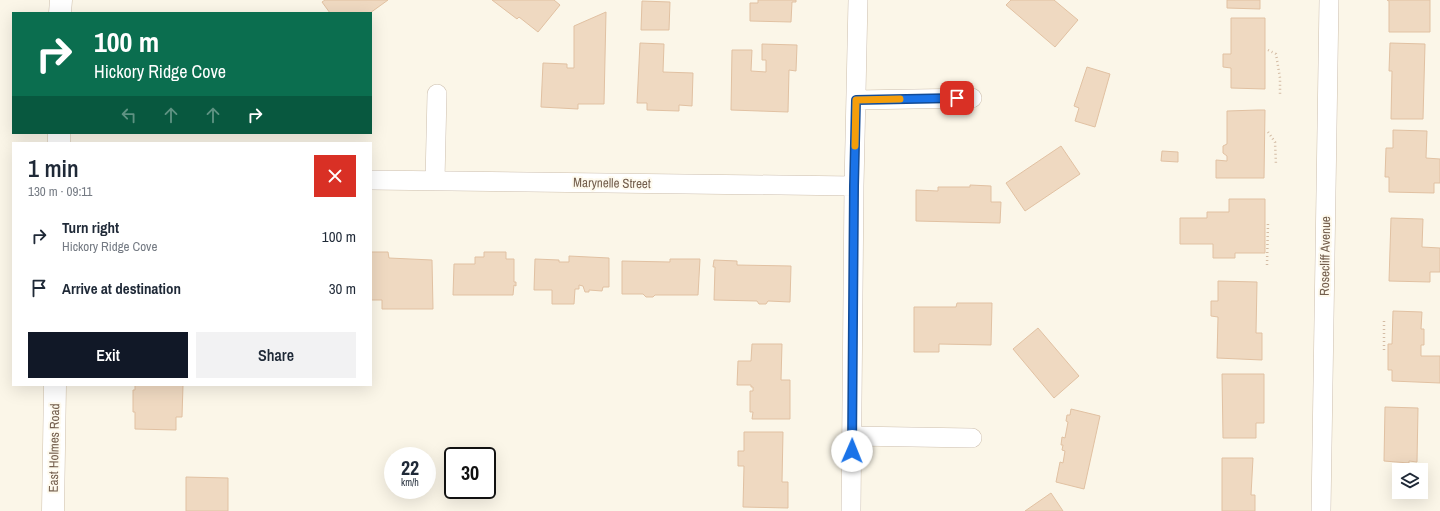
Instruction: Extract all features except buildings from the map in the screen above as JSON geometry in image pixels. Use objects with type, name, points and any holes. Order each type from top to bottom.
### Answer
[{"type":"main road","points":[[60,12],[61,0]]},
{"type":"main road","name":"East Holmes Road","points":[[53,511],[55,386]]},
{"type":"street","points":[[851,511],[854,186],[858,0]]},
{"type":"street","name":"Rosecliff Avenue","points":[[1321,511],[1329,0]]},
{"type":"street","points":[[435,180],[437,94]]},
{"type":"street","points":[[856,100],[972,98]]},
{"type":"street","name":"Marynelle Street","points":[[372,180],[854,186]]},
{"type":"street","points":[[852,436],[972,438]]},
{"type":"path","points":[[1268,50],[1276,54],[1279,62],[1280,95]]},
{"type":"path","points":[[1268,132],[1275,142],[1276,166]]},
{"type":"path","points":[[1268,222],[1268,265]]},
{"type":"path","points":[[1384,321],[1384,353]]},
{"type":"slow traffic","points":[[855,146],[856,100],[900,99]]},
{"type":"route","points":[[852,451],[856,100],[957,98]]}]
